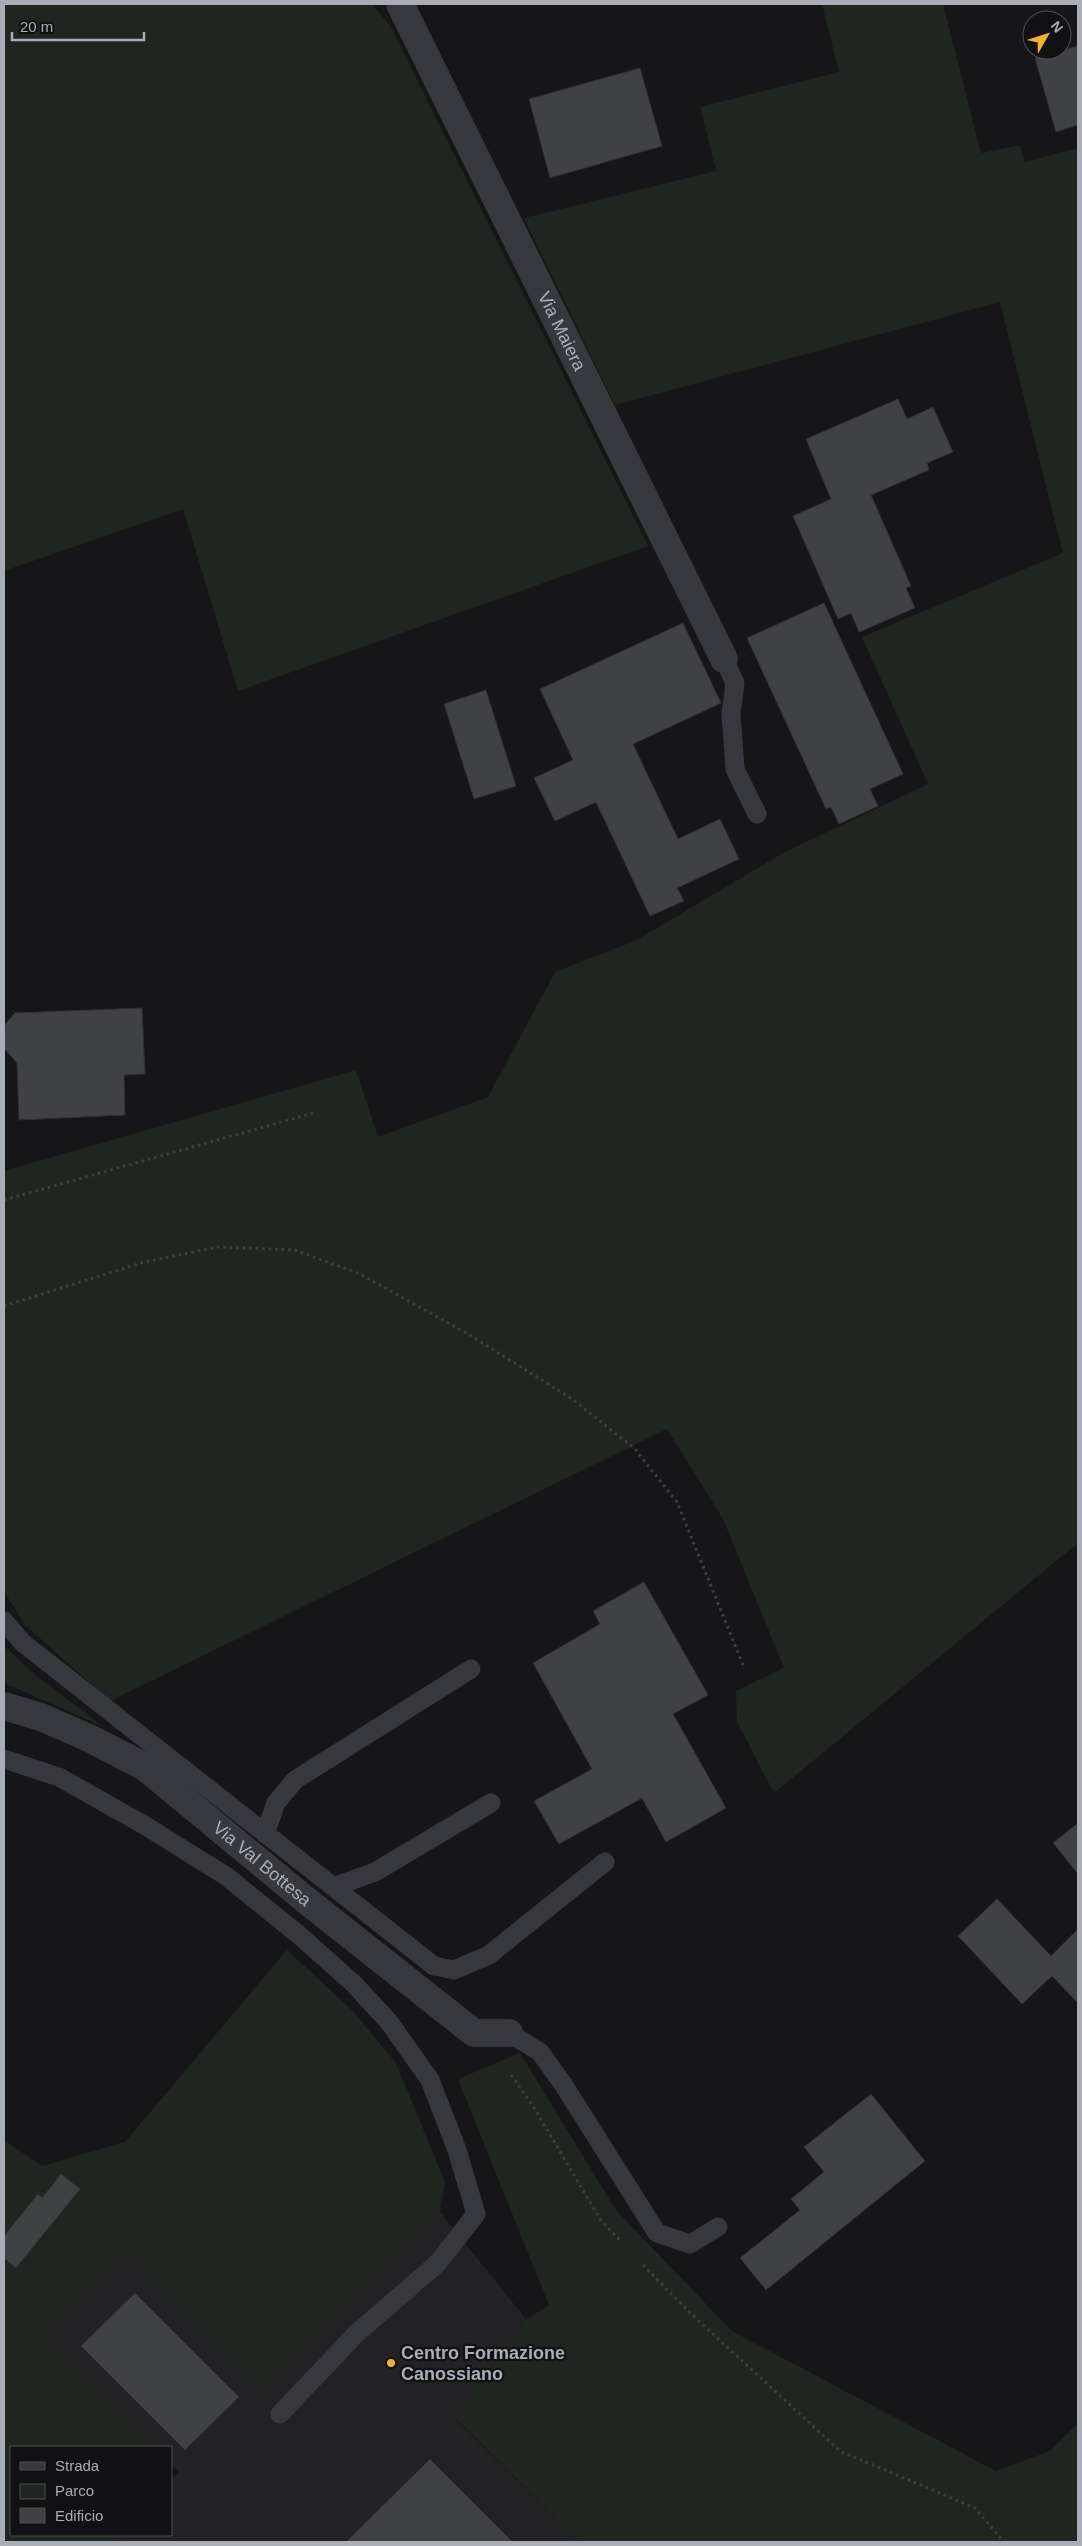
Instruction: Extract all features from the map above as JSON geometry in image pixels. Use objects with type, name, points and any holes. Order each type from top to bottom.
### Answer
[{"type":"street","name":"Via Maiera","points":[[400,4],[724,659]]},
{"type":"street","name":"Via Val Bottesa","points":[[4,1706],[66,1728],[145,1768],[307,1901],[474,2033]]},
{"type":"street","points":[[474,2033],[509,2033]]},
{"type":"lane","points":[[724,659],[735,683],[731,714],[735,769],[757,814]]},
{"type":"lane","points":[[4,1621],[24,1643],[434,1966],[454,1970],[489,1955],[605,1862]]},
{"type":"lane","points":[[265,1834],[276,1803],[295,1780],[471,1669]]},
{"type":"lane","points":[[4,1759],[59,1777],[144,1825],[226,1876],[299,1935],[354,1984],[389,2022],[430,2080],[457,2150],[476,2214],[438,2263],[357,2333],[280,2414]]},
{"type":"lane","points":[[333,1886],[375,1872],[491,1803]]},
{"type":"lane","points":[[509,2033],[540,2052],[564,2084],[657,2233],[690,2244],[718,2227]]},
{"type":"path","points":[[4,1200],[317,1112]]},
{"type":"path","points":[[4,1306],[144,1262],[218,1248],[295,1250],[360,1274],[468,1334],[572,1399],[635,1448],[677,1502],[743,1665]]},
{"type":"path","points":[[474,2033],[510,2075],[535,2109],[601,2221],[621,2242]]},
{"type":"path","points":[[641,2262],[688,2311],[840,2451],[975,2508],[1004,2542]]},
{"type":"shaded area","name":"Centro Formazione Canossiano","points":[[440,2212],[526,2319],[454,2418],[580,2542],[115,2542],[121,2536],[172,2536],[172,2479],[179,2472],[172,2466],[172,2446],[153,2446],[46,2336],[127,2254],[261,2390]]},
{"type":"green space","points":[[4,4],[372,4],[391,27],[648,546],[238,691],[183,509],[4,571]]},
{"type":"green space","points":[[822,4],[943,4],[981,153],[1020,145],[1025,162],[1078,148],[1078,1543],[774,1793],[737,1722],[736,1691],[784,1668],[723,1519],[667,1429],[110,1701],[24,1624],[4,1591],[4,1171],[356,1070],[378,1137],[488,1097],[555,972],[637,940],[783,853],[928,784],[862,637],[1063,553],[1000,302],[615,405],[524,218],[716,171],[700,107],[839,72]]},
{"type":"green space","points":[[4,1646],[33,1673],[104,1727],[4,1683]]},
{"type":"green space","points":[[287,1950],[352,2010],[396,2063],[445,2182],[440,2212],[261,2390],[127,2255],[46,2336],[153,2446],[10,2446],[10,2536],[121,2536],[115,2542],[4,2542],[4,2140],[42,2166],[125,2142]]},
{"type":"green space","points":[[520,2053],[616,2210],[732,2331],[996,2471],[1050,2451],[1078,2423],[1078,2542],[580,2542],[454,2417],[526,2319],[549,2305],[458,2079]]},
{"type":"building","points":[[1078,46],[1078,125],[1056,132],[1036,60],[1072,60],[1072,48]]},
{"type":"building","points":[[640,68],[662,146],[550,178],[529,99]]},
{"type":"building","points":[[898,399],[907,419],[933,407],[953,452],[927,463],[929,470],[871,495],[911,586],[906,588],[915,608],[859,632],[851,613],[838,619],[793,516],[831,499],[806,439]]},
{"type":"building","points":[[824,603],[903,774],[870,789],[878,806],[839,824],[831,807],[826,809],[747,638]]},
{"type":"building","points":[[683,623],[721,703],[633,744],[678,839],[720,819],[739,859],[677,888],[684,901],[650,916],[596,802],[555,821],[534,778],[573,760],[540,689]]},
{"type":"building","points":[[486,690],[516,786],[474,799],[444,704]]},
{"type":"building","points":[[142,1008],[145,1074],[124,1075],[125,1115],[19,1120],[17,1063],[4,1048],[5,1024],[15,1013]]},
{"type":"building","points":[[644,1582],[708,1695],[673,1714],[726,1808],[666,1842],[642,1798],[559,1844],[534,1801],[592,1769],[533,1663],[600,1624],[593,1611]]},
{"type":"building","points":[[1078,1823],[1078,1874],[1053,1843]]},
{"type":"building","points":[[997,1899],[1051,1956],[1078,1929],[1078,2003],[1052,1976],[1022,2004],[958,1936]]},
{"type":"building","points":[[871,2094],[925,2161],[766,2290],[740,2258],[800,2210],[791,2199],[824,2172],[804,2147]]},
{"type":"building","points":[[61,2174],[80,2189],[16,2268],[4,2258],[4,2236],[38,2194],[42,2198]]},
{"type":"building","points":[[135,2293],[239,2397],[185,2450],[81,2346]]},
{"type":"building","points":[[430,2459],[513,2542],[346,2542]]},
{"type":"place","name":"Centro Formazione Canossiano","points":[[391,2363]]}]
